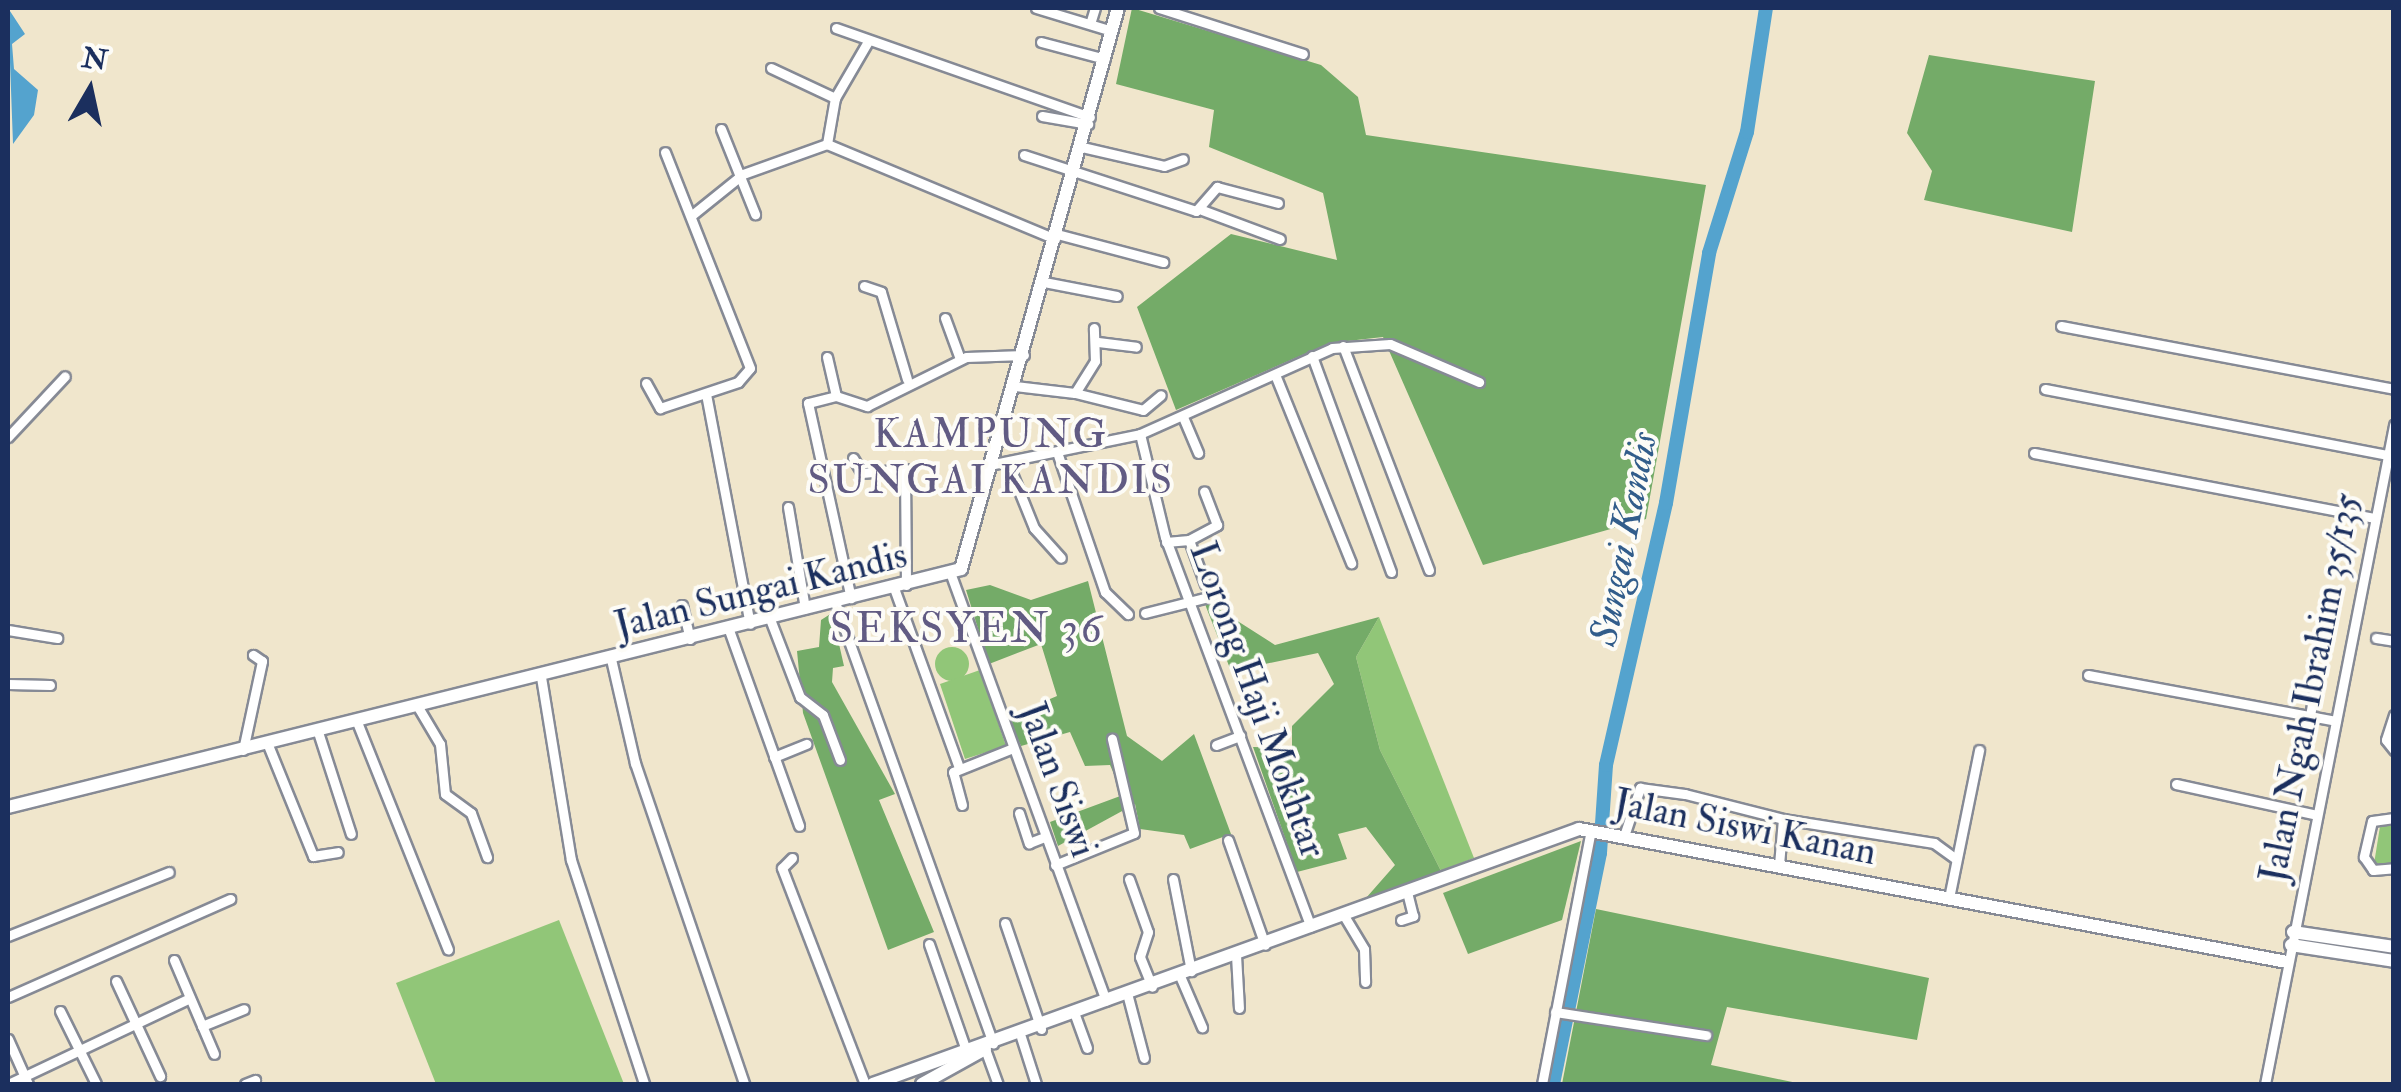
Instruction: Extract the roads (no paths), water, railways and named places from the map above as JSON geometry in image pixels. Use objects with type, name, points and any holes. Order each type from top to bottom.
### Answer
[{"type":"street","points":[[1036,8],[1112,31]]},
{"type":"street","points":[[1090,24],[1095,8]]},
{"type":"street","name":"Jalan Sungai Kandis","points":[[8,806],[951,576],[966,562],[1118,8]]},
{"type":"street","points":[[1159,8],[1303,54]]},
{"type":"street","points":[[836,28],[868,43],[1089,121]]},
{"type":"street","points":[[1041,42],[1105,59]]},
{"type":"street","points":[[828,144],[835,98],[868,43]]},
{"type":"street","points":[[771,68],[835,98]]},
{"type":"street","points":[[1042,116],[1089,121]]},
{"type":"street","points":[[721,128],[755,214]]},
{"type":"street","points":[[693,209],[740,176],[828,144],[1056,237],[1163,262]]},
{"type":"street","points":[[1082,148],[1164,166],[1183,158]]},
{"type":"street","points":[[646,383],[656,408],[706,394],[750,368],[693,209],[665,152]]},
{"type":"street","points":[[1024,155],[1074,175],[1202,210],[1280,239]]},
{"type":"street","points":[[1202,210],[1217,187],[1278,203]]},
{"type":"street","points":[[1044,282],[1117,296]]},
{"type":"street","points":[[864,286],[881,292],[907,379]]},
{"type":"street","points":[[945,318],[960,359]]},
{"type":"street","points":[[2060,326],[2394,389]]},
{"type":"street","points":[[1075,393],[1098,342],[1094,328]]},
{"type":"street","points":[[1098,342],[1136,347]]},
{"type":"street","points":[[994,464],[1009,466],[1140,434],[1276,377],[1312,356],[1343,346],[1390,344],[1480,382]]},
{"type":"street","points":[[1343,346],[1428,570]]},
{"type":"street","points":[[851,598],[808,402],[836,396],[880,404],[907,379],[960,359],[1024,355]]},
{"type":"street","points":[[827,356],[836,396]]},
{"type":"street","points":[[1312,356],[1391,572]]},
{"type":"street","points":[[8,437],[65,376]]},
{"type":"street","points":[[1276,377],[1351,563]]},
{"type":"street","points":[[1015,386],[1075,393],[1143,410],[1160,394]]},
{"type":"street","points":[[2045,389],[2387,455]]},
{"type":"street","points":[[706,394],[750,624]]},
{"type":"street","points":[[1183,417],[1198,453]]},
{"type":"street","name":"Jalan Ngah Ibrahim 35/135","points":[[2265,1084],[2394,425]]},
{"type":"street","name":"Lorong Haji Mokhtar","points":[[1140,434],[1166,542],[1311,927]]},
{"type":"street","points":[[2034,454],[2374,518]]},
{"type":"street","points":[[1058,455],[1105,592],[1128,614]]},
{"type":"street","points":[[854,458],[862,473],[904,470],[900,586],[959,768]]},
{"type":"street","points":[[1009,466],[1034,528],[1062,558]]},
{"type":"street","points":[[1166,542],[1189,540],[1216,526],[1204,491]]},
{"type":"street","points":[[788,507],[806,609]]},
{"type":"street","points":[[1189,540],[1205,584]]},
{"type":"street","name":"Jalan Siswi","points":[[951,576],[1107,1004]]},
{"type":"street","points":[[1145,612],[1189,598],[1212,596]]},
{"type":"street","points":[[835,602],[990,1048],[998,1084]]},
{"type":"street","points":[[682,605],[690,639]]},
{"type":"street","points":[[770,618],[797,692],[823,715],[840,760]]},
{"type":"street","points":[[8,630],[57,638]]},
{"type":"street","points":[[729,630],[799,826]]},
{"type":"street","points":[[2376,638],[2394,641]]},
{"type":"street","points":[[243,750],[262,660],[253,655]]},
{"type":"street","points":[[611,660],[635,763],[744,1084]]},
{"type":"street","points":[[2088,675],[2336,721]]},
{"type":"street","points":[[541,676],[574,872],[644,1084]]},
{"type":"street","points":[[8,684],[50,685]]},
{"type":"street","points":[[2305,746],[2315,686]]},
{"type":"street","points":[[418,707],[440,744],[444,794],[471,813],[487,857]]},
{"type":"street","points":[[2394,715],[2386,740],[2394,750]]},
{"type":"street","points":[[356,722],[448,950]]},
{"type":"street","points":[[318,732],[351,834]]},
{"type":"street","points":[[1216,745],[1240,736]]},
{"type":"street","points":[[1055,865],[1134,833],[1112,739]]},
{"type":"street","points":[[774,758],[807,744]]},
{"type":"street","points":[[268,745],[313,856],[338,852]]},
{"type":"street","points":[[962,805],[952,776],[959,768],[1013,748]]},
{"type":"street","points":[[1948,898],[1979,750]]},
{"type":"street","points":[[2176,784],[2317,815]]},
{"type":"street","points":[[1624,836],[1633,796],[1646,787],[1783,819],[1934,843],[1956,859]]},
{"type":"street","points":[[1018,813],[1029,843],[1045,836]]},
{"type":"street","points":[[2394,818],[2372,821],[2364,857],[2373,870],[2394,868]]},
{"type":"street","points":[[1779,866],[1783,819]]},
{"type":"street","points":[[1542,1084],[1598,831]]},
{"type":"street","name":"Jalan Siswi Kanan","points":[[922,1084],[990,1048],[1343,914],[1598,831],[2287,962]]},
{"type":"street","points":[[1228,840],[1265,944]]},
{"type":"street","points":[[792,858],[782,868],[864,1084]]},
{"type":"street","points":[[8,936],[169,872]]},
{"type":"street","points":[[1129,879],[1148,932],[1140,957],[1152,987]]},
{"type":"street","points":[[1173,879],[1186,974],[1202,1028]]},
{"type":"street","points":[[1401,920],[1413,916],[1407,892]]},
{"type":"street","points":[[8,996],[230,899]]},
{"type":"street","points":[[1343,914],[1364,949],[1365,982]]},
{"type":"street","points":[[1005,923],[1040,1029]]},
{"type":"street","points":[[2292,938],[2394,947]]},
{"type":"street","points":[[2292,938],[2394,961]]},
{"type":"street","points":[[929,944],[966,1050]]},
{"type":"street","points":[[1236,956],[1239,1008]]},
{"type":"street","points":[[174,960],[214,1054]]},
{"type":"street","points":[[116,981],[160,1076]]},
{"type":"street","points":[[1128,997],[1144,1058]]},
{"type":"street","points":[[8,1084],[26,1081],[190,998]]},
{"type":"street","points":[[202,1026],[244,1009]]},
{"type":"street","points":[[60,1011],[96,1084]]},
{"type":"street","points":[[1558,1012],[1706,1035]]},
{"type":"street","points":[[1076,1015],[1087,1048]]},
{"type":"street","points":[[1021,1036],[1036,1084]]},
{"type":"street","points":[[8,1039],[26,1081]]},
{"type":"street","name":"Jalan Siswi Kanan","points":[[873,1084],[966,1050],[990,1048]]},
{"type":"water","points":[[8,8],[25,34],[12,44],[14,69],[38,90],[34,115],[13,144]]},
{"type":"waterway","name":"Sungai Kandis","points":[[1553,1084],[1600,853],[1606,765],[1666,503],[1709,253],[1747,132],[1766,8]]},
{"type":"district","name":"KAMPUNG SUNGAI KANDIS","points":[[991,458]]},
{"type":"district","name":"SEKSYEN 36","points":[[967,629]]}]
